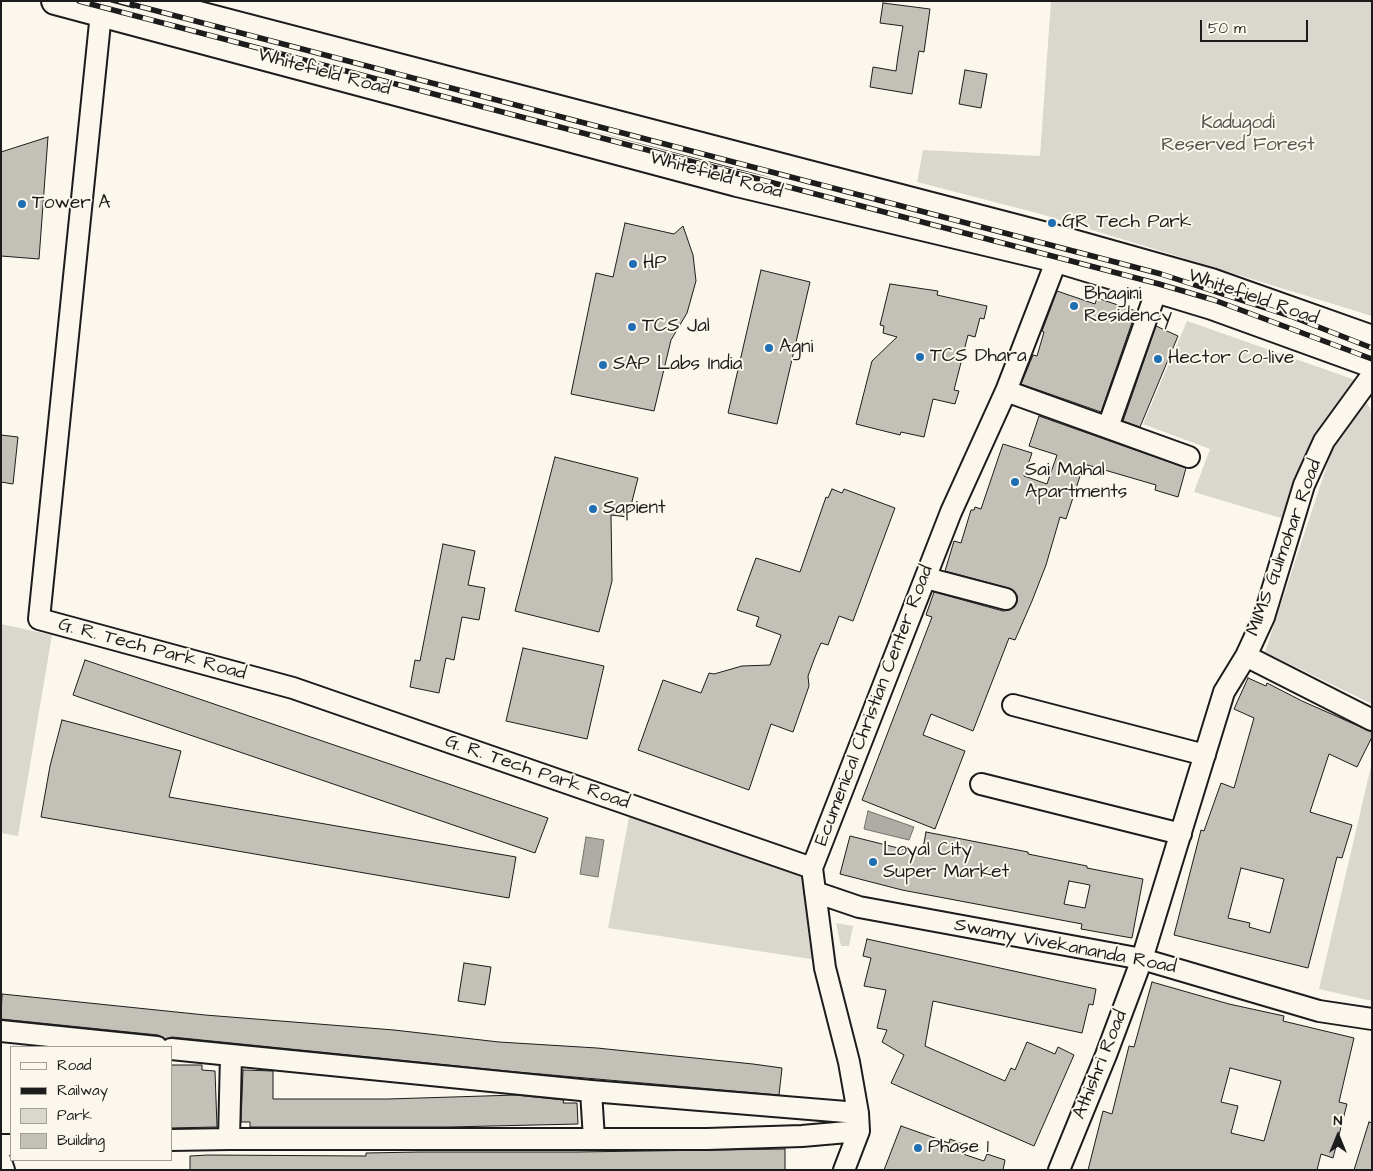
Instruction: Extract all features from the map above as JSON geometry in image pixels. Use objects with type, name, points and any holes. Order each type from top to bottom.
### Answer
[{"type":"main road","name":"Whitefield Road","points":[[55,1],[738,183],[1057,259],[1277,328],[1372,364]]},
{"type":"main road","name":"Whitefield Road","points":[[145,1],[1056,238],[1211,282],[1372,339]]},
{"type":"street","name":"G. R. Tech Park Road","points":[[101,13],[39,619],[293,688],[812,868]]},
{"type":"street","name":"Ecumenical Christian Center Road","points":[[858,1122],[847,1053],[826,968],[812,868],[951,512],[1006,391],[1057,259]]},
{"type":"street","points":[[1108,427],[1157,289]]},
{"type":"street","name":"MIMS Gulmohar Road","points":[[1142,959],[1224,692],[1246,656],[1264,617],[1304,485],[1324,441],[1372,375]]},
{"type":"street","points":[[1006,391],[1188,457]]},
{"type":"street","points":[[926,578],[1006,599]]},
{"type":"street","points":[[1246,656],[1372,720]]},
{"type":"street","points":[[1013,705],[1205,754]]},
{"type":"street","points":[[981,784],[1181,834]]},
{"type":"street","name":"Swamy Vivekananda Road","points":[[815,892],[859,907],[1142,959],[1319,1011],[1372,1019]]},
{"type":"street","name":"Athishri Road","points":[[1059,1170],[1106,1055],[1142,959]]},
{"type":"street","points":[[1,1032],[147,1046]]},
{"type":"street","points":[[172,1049],[591,1091],[858,1122]]},
{"type":"street","points":[[229,1139],[231,1055]]},
{"type":"street","points":[[591,1091],[594,1139]]},
{"type":"street","points":[[172,1140],[707,1139],[802,1136],[858,1122]]},
{"type":"street","points":[[844,1170],[858,1122]]},
{"type":"street","points":[[1,1161],[4,1170]]},
{"type":"green space","name":"Kadugodi Reserved Forest","points":[[1051,1],[1372,1],[1372,316],[1037,213],[917,182],[923,150],[1040,156]]},
{"type":"green space","points":[[1187,321],[1361,382],[1313,438],[1284,519],[1194,492],[1210,449],[1143,424]]},
{"type":"green space","points":[[1366,401],[1372,412],[1372,704],[1265,652],[1335,441]]},
{"type":"green space","points":[[1,624],[52,635],[18,836],[1,833]]},
{"type":"green space","points":[[1372,762],[1372,1001],[1319,989]]},
{"type":"green space","points":[[630,812],[805,872],[817,960],[608,928]]},
{"type":"green space","points":[[836,923],[853,926],[849,946],[841,946]]},
{"type":"shaded area","points":[[868,811],[914,827],[909,840],[864,829]]},
{"type":"shaded area","points":[[586,837],[604,840],[598,877],[580,874]]},
{"type":"building","points":[[883,3],[930,9],[924,52],[919,51],[912,94],[870,87],[873,67],[896,71],[903,26],[880,23]]},
{"type":"building","points":[[965,70],[987,74],[981,108],[959,104]]},
{"type":"building","name":"Tower A","points":[[48,137],[39,259],[1,256],[1,152]]},
{"type":"building","name":"TCS Jal","points":[[625,223],[674,234],[683,226],[693,255],[696,281],[687,313],[671,340],[654,411],[571,394],[596,273],[613,277]]},
{"type":"building","name":"Agni","points":[[761,270],[810,282],[777,424],[728,413]]},
{"type":"building","name":"TCS Dhara","points":[[890,284],[938,291],[937,295],[987,306],[984,319],[980,318],[975,337],[968,335],[954,390],[959,391],[955,404],[933,399],[924,437],[901,432],[900,435],[856,424],[872,361],[897,337],[883,333],[884,326],[880,325]]},
{"type":"building","points":[[1057,291],[1095,304],[1097,298],[1136,311],[1101,412],[1021,384],[1033,355],[1037,356],[1044,332],[1042,331]]},
{"type":"building","points":[[1156,326],[1178,336],[1140,427],[1123,421]]},
{"type":"building","points":[[1039,416],[1186,468],[1178,497],[1155,490],[1156,485],[1084,464],[1066,519],[1060,517],[1046,565],[1032,601],[1015,640],[1009,638],[973,731],[931,714],[923,735],[965,751],[935,829],[862,800],[932,617],[926,615],[934,592],[1003,611],[1010,610],[1017,602],[1017,595],[1009,588],[945,571],[954,541],[961,543],[971,510],[974,510],[975,507],[981,509],[1003,444],[1032,453],[1024,476],[1047,484],[1057,455],[1029,446]]},
{"type":"building","points":[[1,435],[18,437],[13,484],[1,482]]},
{"type":"building","points":[[555,457],[638,478],[628,517],[611,515],[612,581],[599,632],[515,611]]},
{"type":"building","points":[[832,489],[842,493],[844,489],[895,508],[853,621],[839,616],[828,645],[821,643],[808,676],[809,686],[793,732],[771,724],[749,790],[638,750],[663,680],[701,693],[709,673],[714,674],[742,666],[770,665],[781,635],[756,626],[759,617],[737,610],[756,558],[800,572],[826,497],[828,498]]},
{"type":"building","points":[[443,544],[475,551],[468,585],[485,588],[479,620],[462,617],[454,660],[446,658],[439,693],[410,687],[415,660],[420,661]]},
{"type":"building","points":[[523,648],[604,666],[587,739],[506,721]]},
{"type":"building","points":[[85,660],[548,818],[535,853],[73,695]]},
{"type":"building","points":[[1248,678],[1266,686],[1267,683],[1302,701],[1372,732],[1372,737],[1357,767],[1329,754],[1310,812],[1352,825],[1342,858],[1337,857],[1308,968],[1174,935],[1201,830],[1204,831],[1221,783],[1234,788],[1254,718],[1234,709]],"holes":[[[1241,868],[1284,879],[1270,933],[1249,927],[1250,923],[1228,918]]]},
{"type":"building","points":[[62,720],[181,751],[169,797],[516,857],[509,898],[41,817],[50,766]]},
{"type":"building","points":[[926,832],[1028,852],[1028,854],[1087,866],[1087,868],[1143,879],[1132,938],[1081,929],[1082,924],[902,890],[840,874],[850,836],[922,854]],"holes":[[[1069,881],[1090,885],[1085,908],[1064,904]]]},
{"type":"building","points":[[867,939],[1096,989],[1093,1005],[1089,1004],[1082,1033],[933,1001],[925,1046],[1005,1081],[1011,1068],[1015,1070],[1027,1042],[1055,1054],[1058,1047],[1074,1055],[1034,1146],[891,1083],[904,1055],[882,1042],[887,1030],[877,1028],[886,990],[864,986],[871,958],[863,956]]},
{"type":"building","points":[[464,963],[491,967],[485,1005],[458,1001]]},
{"type":"building","points":[[1152,982],[1229,1004],[1284,1016],[1283,1021],[1354,1038],[1339,1102],[1347,1104],[1333,1158],[1321,1154],[1317,1170],[1088,1170],[1103,1111],[1112,1114],[1129,1046],[1134,1047]],"holes":[[[1230,1068],[1281,1081],[1264,1141],[1231,1133],[1238,1106],[1221,1102]]]},
{"type":"building","points":[[2,994],[205,1015],[394,1030],[499,1042],[597,1048],[753,1064],[782,1068],[779,1095],[517,1072],[172,1037],[165,1039],[158,1035],[1,1019]]},
{"type":"building","points":[[172,1065],[202,1065],[202,1070],[215,1071],[217,1127],[172,1128]]},
{"type":"building","points":[[243,1070],[273,1071],[273,1099],[388,1099],[516,1095],[564,1100],[563,1103],[577,1103],[578,1124],[449,1127],[250,1127],[250,1122],[241,1122]]},
{"type":"building","points":[[1369,1122],[1372,1123],[1372,1170],[1354,1170]]},
{"type":"building","name":"Phase 1","points":[[901,1126],[949,1143],[950,1139],[966,1145],[963,1154],[984,1161],[987,1154],[1005,1160],[1003,1170],[884,1170]]},
{"type":"building","points":[[785,1149],[785,1170],[190,1170],[190,1156],[208,1155],[366,1156],[366,1153],[419,1152]]},
{"type":"railway","points":[[79,1],[1159,284],[1214,300],[1372,359]]},
{"type":"railway","points":[[119,1],[1161,274],[1293,317],[1372,348]]},
{"type":"place","name":"Tower A","points":[[22,204]]},
{"type":"place","name":"GR Tech Park","points":[[1052,223]]},
{"type":"place","name":"HP","points":[[633,264]]},
{"type":"place","name":"Bhagini Residency","points":[[1074,306]]},
{"type":"place","name":"TCS Jal","points":[[632,327]]},
{"type":"place","name":"Agni","points":[[769,348]]},
{"type":"place","name":"TCS Dhara","points":[[920,357]]},
{"type":"place","name":"Hector Co-live","points":[[1158,359]]},
{"type":"place","name":"SAP Labs India","points":[[603,365]]},
{"type":"place","name":"Sai Mahal Apartments","points":[[1015,482]]},
{"type":"place","name":"Sapient","points":[[593,509]]},
{"type":"place","name":"Loyal City Super Market","points":[[873,862]]},
{"type":"place","name":"Phase 1","points":[[918,1148]]}]
